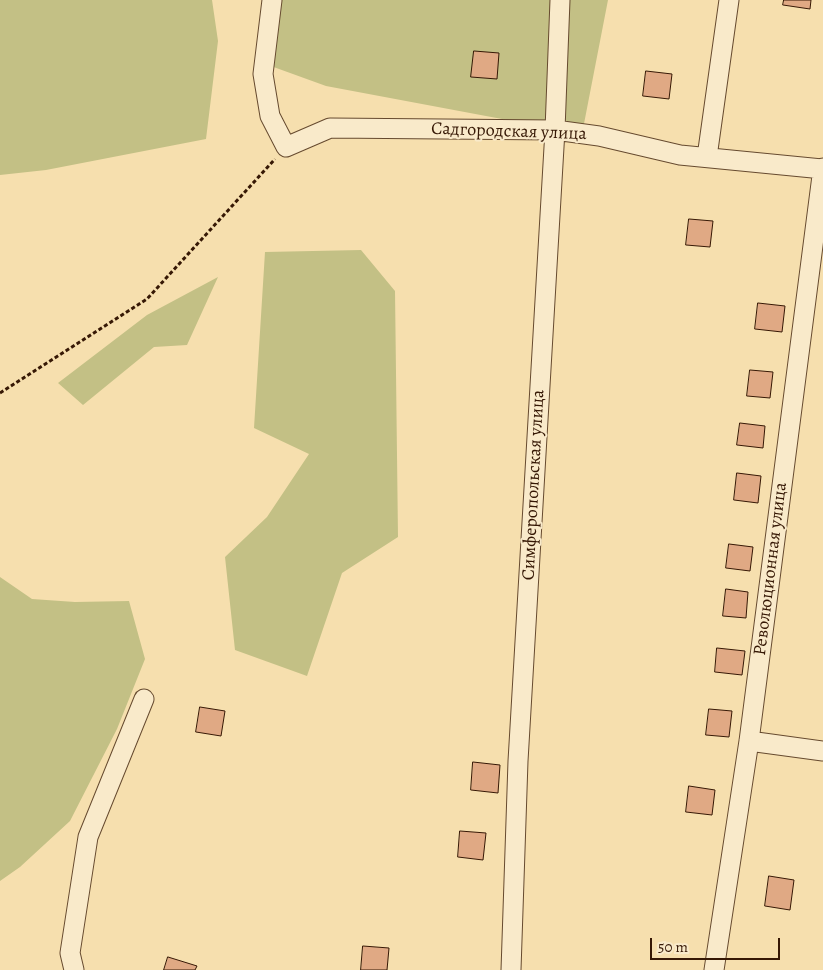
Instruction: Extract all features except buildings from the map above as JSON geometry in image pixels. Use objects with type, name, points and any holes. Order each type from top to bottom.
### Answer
[{"type":"street","points":[[272,0],[263,74],[270,116],[286,147]]},
{"type":"street","name":"Симферопольская улица","points":[[511,970],[518,761],[555,130],[560,0]]},
{"type":"street","points":[[707,157],[729,0]]},
{"type":"street","name":"Садгородская улица","points":[[286,147],[330,128],[555,130],[599,136],[680,155],[823,169]]},
{"type":"street","name":"Революционная улица","points":[[714,970],[749,741],[823,169]]},
{"type":"street","points":[[74,970],[70,953],[88,837],[144,699]]},
{"type":"street","points":[[749,741],[823,751]]},
{"type":"path","points":[[0,393],[147,299],[286,147]]},
{"type":"shaded area","points":[[0,0],[212,0],[218,41],[206,139],[46,170],[0,175]]},
{"type":"shaded area","points":[[278,0],[608,0],[582,134],[326,86],[257,61]]},
{"type":"shaded area","points":[[361,250],[395,291],[398,537],[342,573],[307,676],[235,650],[225,557],[267,517],[309,454],[254,428],[265,252]]},
{"type":"shaded area","points":[[218,277],[187,345],[154,347],[83,405],[58,383],[147,315]]},
{"type":"shaded area","points":[[0,577],[32,599],[75,602],[129,601],[145,659],[117,729],[70,821],[20,867],[0,881]]}]
